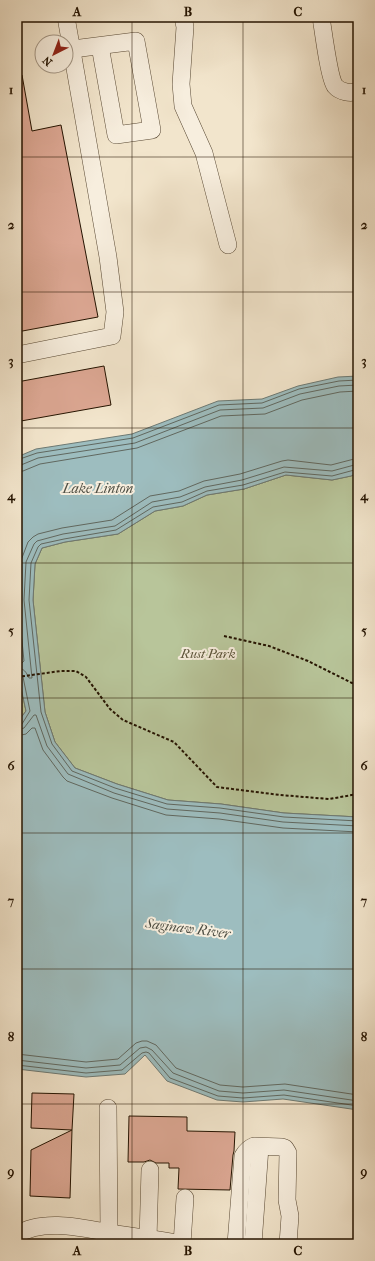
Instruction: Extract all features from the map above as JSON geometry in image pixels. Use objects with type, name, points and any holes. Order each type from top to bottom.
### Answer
[{"type":"street","points":[[66,17],[69,34]]},
{"type":"street","points":[[183,17],[185,27],[181,84],[183,106],[204,153],[228,245]]},
{"type":"street","points":[[321,17],[331,76],[335,86],[343,91],[352,93],[358,91]]},
{"type":"street","points":[[74,49],[136,41],[152,130],[116,135],[100,46]]},
{"type":"street","points":[[17,355],[112,336],[115,312],[109,264],[74,62]]},
{"type":"street","points":[[108,1108],[109,1232]]},
{"type":"street","points":[[236,1244],[243,1156],[245,1152],[254,1146],[282,1146],[288,1153],[287,1200],[290,1216],[288,1244]]},
{"type":"street","points":[[253,1244],[260,1147]]},
{"type":"street","points":[[148,1239],[150,1170]]},
{"type":"street","points":[[18,1231],[35,1227],[68,1226],[182,1244],[185,1198]]},
{"type":"path","points":[[224,636],[269,646],[308,661],[358,686]]},
{"type":"path","points":[[17,677],[61,671],[76,671],[86,677],[110,710],[123,720],[174,742],[217,786],[280,795],[329,799],[358,794]]},
{"type":"green space","name":"Rust Park","points":[[358,473],[358,817],[284,813],[221,804],[168,800],[117,784],[75,768],[55,742],[45,712],[33,600],[35,564],[42,548],[65,542],[118,534],[155,511],[183,506],[207,495],[244,489],[286,475],[332,480]]},
{"type":"green space","points":[[17,660],[18,674],[26,711],[17,723]]},
{"type":"water","points":[[358,376],[358,473],[332,480],[286,475],[244,489],[207,495],[183,506],[155,511],[118,534],[65,542],[42,548],[35,564],[33,600],[45,712],[55,742],[75,768],[117,784],[168,800],[221,804],[284,813],[358,817],[358,1110],[283,1099],[243,1102],[217,1100],[167,1081],[145,1055],[125,1074],[86,1077],[17,1069],[17,723],[26,711],[18,674],[17,660],[17,457],[36,449],[132,434],[218,401],[262,399],[298,386],[338,377]]},
{"type":"building","points":[[17,75],[22,75],[32,131],[61,125],[98,317],[17,332]]},
{"type":"building","points":[[104,366],[111,405],[21,421],[17,397],[17,382]]},
{"type":"building","points":[[32,1093],[74,1094],[72,1130],[31,1128]]},
{"type":"building","points":[[129,1116],[187,1117],[187,1131],[235,1132],[230,1190],[178,1189],[179,1168],[169,1168],[169,1163],[156,1163],[150,1160],[144,1162],[128,1162]]},
{"type":"building","points":[[72,1130],[70,1198],[30,1196],[31,1150]]},
{"type":"water label","name":"Lake Linton","points":[[98,488]]},
{"type":"water label","name":"Saginaw River","points":[[188,928]]}]
